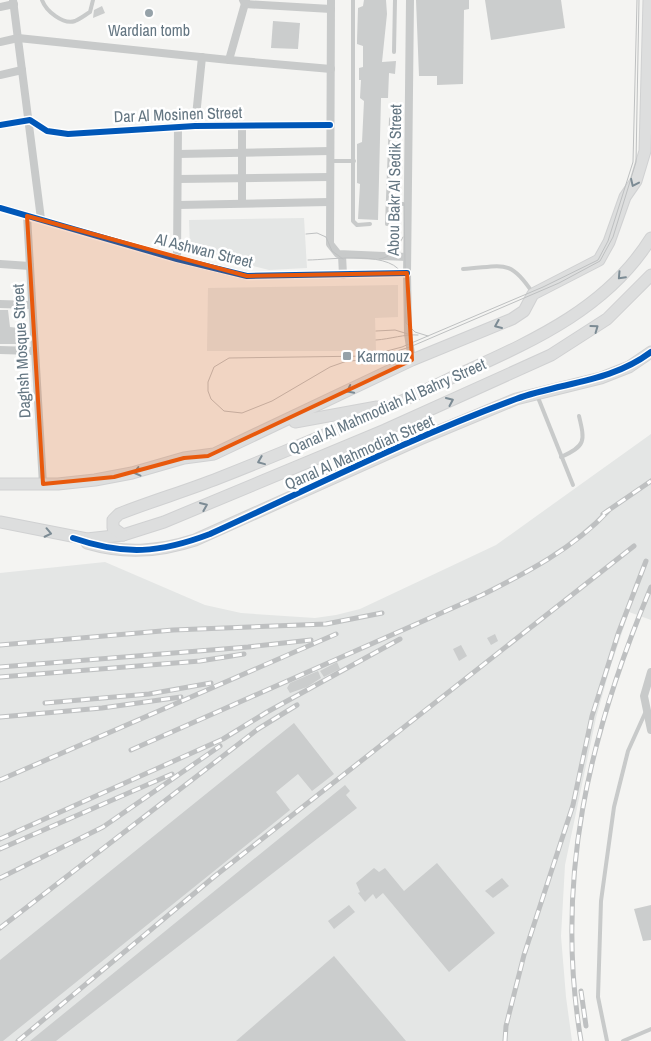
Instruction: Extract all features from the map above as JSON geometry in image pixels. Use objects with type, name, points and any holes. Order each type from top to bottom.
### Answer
[{"type":"main road","points":[[0,484],[43,484],[105,478],[184,458],[208,456],[281,424],[412,360],[512,319],[524,311],[533,294],[599,260],[609,242],[625,197],[636,181],[645,151],[649,0]]},
{"type":"main road","name":"Qanal Al Mahmodiah Al Bahry Street","points":[[122,535],[113,528],[113,520],[119,514],[218,478],[396,404],[536,338],[572,318],[614,283],[651,238]]},
{"type":"main road","name":"Qanal Al Mahmodiah Al Bahry Street","points":[[0,522],[74,538],[101,539],[122,535],[177,517],[385,430],[550,355],[607,319],[651,275]]},
{"type":"main road","name":"Qanal Al Mahmodiah Street","points":[[74,538],[104,548],[135,551],[180,545],[210,534],[420,439],[537,392],[601,378],[629,367],[651,352]]},
{"type":"main road","points":[[281,424],[396,404]]},
{"type":"street","points":[[331,0],[330,244],[334,252],[342,255],[407,256]]},
{"type":"street","name":"Abou Bakr Al Sedik Street","points":[[410,0],[407,273],[408,334],[412,360]]},
{"type":"street","points":[[228,60],[244,1],[331,9]]},
{"type":"street","points":[[0,7],[13,2],[30,120],[41,219]]},
{"type":"street","points":[[0,42],[18,38],[331,69]]},
{"type":"street","points":[[195,126],[202,57]]},
{"type":"street","points":[[0,75],[22,70]]},
{"type":"street","points":[[0,125],[30,120]]},
{"type":"street","name":"Dar Al Mosinen Street","points":[[30,120],[47,131],[68,134],[195,126],[330,125]]},
{"type":"street","points":[[242,126],[242,203]]},
{"type":"street","points":[[177,259],[178,127]]},
{"type":"street","points":[[178,154],[330,151]]},
{"type":"street","points":[[178,179],[329,177]]},
{"type":"street","points":[[178,204],[329,202]]},
{"type":"street","name":"Al Ashwan Street","points":[[0,208],[177,259],[257,277],[407,273]]},
{"type":"street","name":"Daghsh Mosque Street","points":[[27,216],[43,484]]},
{"type":"street","points":[[342,255],[343,275]]},
{"type":"street","points":[[0,264],[30,266]]},
{"type":"street","points":[[0,304],[32,304]]},
{"type":"street","points":[[0,350],[34,350]]},
{"type":"street","points":[[651,672],[644,696],[651,730]]},
{"type":"lane","points":[[42,0],[47,10],[69,21],[76,21],[90,12],[93,0]]},
{"type":"lane","points":[[354,0],[353,221],[357,225],[370,224]]},
{"type":"lane","points":[[394,52],[395,0]]},
{"type":"lane","points":[[388,224],[391,120]]},
{"type":"lane","points":[[330,161],[354,161]]},
{"type":"lane","points":[[388,204],[408,204]]},
{"type":"lane","points":[[463,269],[509,267],[522,276],[533,294]]},
{"type":"lane","points":[[537,392],[573,484]]},
{"type":"lane","points":[[561,456],[577,450],[581,445],[584,437],[579,416]]},
{"type":"lane","points":[[607,1041],[598,998],[601,901],[614,807],[628,751],[646,711]]},
{"type":"lane","points":[[623,1041],[651,1029]]},
{"type":"highlighted area","points":[[27,216],[247,276],[407,273],[412,360],[208,456],[184,458],[114,477],[43,484]]},
{"type":"shaded area","points":[[304,218],[307,268],[269,270],[190,250],[189,220]]},
{"type":"shaded area","points":[[398,285],[398,317],[375,318],[376,351],[207,351],[208,288]]},
{"type":"shaded area","points":[[651,434],[651,620],[629,612],[596,718],[565,865],[561,936],[572,1041],[0,1041],[0,573],[105,562],[205,605],[241,613],[315,618],[336,615],[360,609],[496,545]]},
{"type":"building","points":[[364,0],[386,0],[387,14],[382,62],[396,61],[395,74],[389,73],[388,98],[381,98],[378,220],[358,219],[360,184],[357,183],[357,144],[362,142],[364,101],[360,98],[361,80],[359,80],[359,68],[363,67],[363,46],[357,44],[357,41],[358,8],[363,6]]},
{"type":"building","points":[[416,0],[469,0],[469,9],[464,10],[463,84],[437,85],[437,76],[419,76]]},
{"type":"building","points":[[485,0],[561,0],[565,28],[491,40]]},
{"type":"building","points":[[102,6],[105,13],[93,18],[94,10]]},
{"type":"building","points":[[273,21],[300,23],[298,49],[271,48]]},
{"type":"building","points":[[0,310],[8,310],[10,327],[18,328],[19,344],[0,344]]},
{"type":"building","points":[[495,634],[498,641],[491,645],[487,638]]},
{"type":"building","points":[[461,645],[467,656],[459,661],[453,649]]},
{"type":"building","points":[[337,662],[340,669],[324,677],[320,671]]},
{"type":"building","points":[[318,671],[321,678],[307,687],[290,693],[287,688],[290,683]]},
{"type":"building","points":[[294,723],[334,774],[312,791],[298,774],[276,792],[290,810],[3,1041],[0,1041],[0,960]]},
{"type":"building","points":[[345,785],[350,791],[346,795],[357,808],[56,1041],[30,1041]]},
{"type":"building","points":[[437,863],[495,933],[449,972],[383,893],[376,899],[373,894],[365,902],[358,893],[360,892],[356,883],[374,868],[379,872],[385,868],[404,891]]},
{"type":"building","points":[[502,878],[509,886],[493,898],[485,891]]},
{"type":"building","points":[[349,905],[355,912],[334,929],[328,921]]},
{"type":"building","points":[[651,905],[651,940],[643,941],[634,909]]},
{"type":"building","points":[[334,956],[406,1041],[236,1041]]},
{"type":"tram line","points":[[637,0],[633,162],[608,241],[598,260],[543,287],[402,347],[368,356],[229,358],[214,367],[208,382],[208,391],[211,399],[224,411],[242,413],[272,401],[330,367],[347,361],[368,360],[410,347],[559,283],[600,261],[613,237],[636,162],[639,0]]},
{"type":"tram line","points":[[404,203],[406,323],[415,332],[428,336]]},
{"type":"tram line","points":[[306,234],[317,233],[326,237],[332,251],[343,259]]},
{"type":"tram line","points":[[379,259],[391,254],[403,237]]},
{"type":"tram line","points":[[308,260],[376,259],[398,268],[403,277]]},
{"type":"tram line","points":[[376,331],[395,330],[408,334]]},
{"type":"tram line","points":[[376,340],[418,335]]},
{"type":"railway","points":[[603,514],[651,481]]},
{"type":"railway","points":[[131,750],[482,595],[549,559],[580,537],[608,511]]},
{"type":"railway","points":[[18,1041],[215,876],[634,546]]},
{"type":"railway","points":[[505,1041],[506,1026],[524,955],[573,805],[592,716],[618,634],[646,561]]},
{"type":"railway","points":[[581,1041],[574,981],[572,923],[575,866],[583,809],[594,753],[610,698],[629,642],[651,587]]},
{"type":"railway","points":[[0,645],[173,630],[326,624],[382,613]]},
{"type":"railway","points":[[0,780],[336,634]]},
{"type":"railway","points":[[0,839],[223,739],[267,712],[400,639]]},
{"type":"railway","points":[[0,667],[248,647],[311,640]]},
{"type":"railway","points":[[0,677],[200,661],[244,654]]},
{"type":"railway","points":[[45,703],[149,694],[211,683]]},
{"type":"railway","points":[[0,717],[102,708],[181,697]]},
{"type":"railway","points":[[0,928],[258,729],[297,705]]},
{"type":"railway","points":[[0,878],[103,827],[220,746]]},
{"type":"railway","points":[[0,849],[172,774]]},
{"type":"railway","points":[[581,991],[586,1026]]},
{"type":"cycle path","points":[[0,125],[30,120],[47,131],[68,134],[195,126],[330,125]]},
{"type":"cycle path","points":[[0,208],[177,259],[247,276],[407,273]]},
{"type":"cycle path","points":[[73,538],[109,548],[126,550],[158,548],[192,540],[210,534],[362,463],[477,414],[533,393],[585,381],[619,370],[651,352]]},
{"type":"place","name":"Wardian tomb","points":[[149,13]]},
{"type":"place","name":"Karmouz","points":[[347,356]]}]
